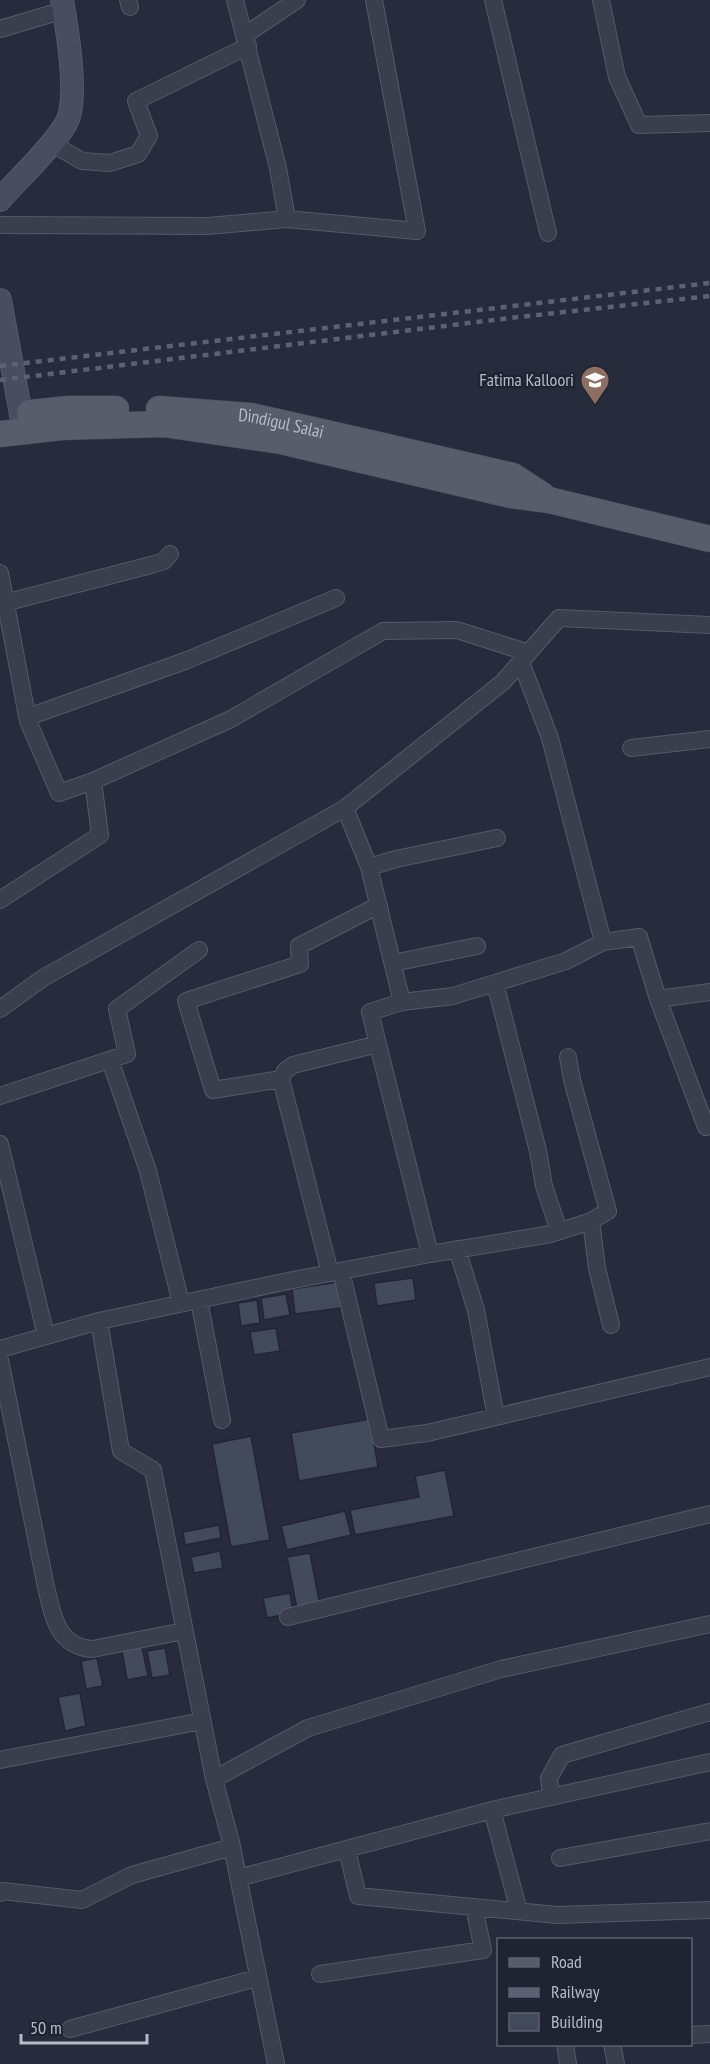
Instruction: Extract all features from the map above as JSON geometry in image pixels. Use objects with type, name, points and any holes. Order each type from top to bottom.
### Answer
[{"type":"main road","points":[[0,200],[68,121],[73,101],[68,30],[63,5]]},
{"type":"main road","points":[[0,300],[11,424]]},
{"type":"main road","name":"Dindigul Salai","points":[[11,424],[62,427],[163,424],[281,441],[511,495],[549,500],[710,539]]},
{"type":"street","points":[[235,0],[278,168],[287,219]]},
{"type":"street","points":[[51,143],[82,161],[110,163],[138,154],[149,136],[136,101],[246,40],[297,0]]},
{"type":"street","points":[[0,225],[208,226],[287,219],[417,231],[374,0]]},
{"type":"street","points":[[493,0],[548,233]]},
{"type":"street","points":[[601,0],[617,77],[639,125],[710,123]]},
{"type":"street","points":[[0,29],[63,5]]},
{"type":"street","points":[[3,603],[151,565],[164,561],[170,554]]},
{"type":"street","points":[[0,573],[3,603],[28,717],[59,793],[93,781],[231,719],[383,631],[457,630],[525,658]]},
{"type":"street","points":[[28,717],[185,661],[336,598]]},
{"type":"street","points":[[0,1009],[44,978],[345,808],[503,682],[559,618],[710,625]]},
{"type":"street","points":[[525,658],[550,738],[603,942]]},
{"type":"street","points":[[631,748],[710,739]]},
{"type":"street","points":[[0,900],[100,835],[93,781]]},
{"type":"street","points":[[345,808],[369,867],[402,1002]]},
{"type":"street","points":[[369,867],[396,859],[497,838]]},
{"type":"street","points":[[281,1079],[213,1090],[186,1001],[300,964],[299,946],[379,905]]},
{"type":"street","points":[[430,1254],[370,1012],[402,1002],[453,996],[566,961],[603,942],[639,937],[658,999],[706,1127]]},
{"type":"street","points":[[393,963],[477,946]]},
{"type":"street","points":[[0,1096],[127,1054],[117,1009],[199,950]]},
{"type":"street","points":[[495,983],[538,1151],[544,1186],[559,1231]]},
{"type":"street","points":[[658,999],[710,992]]},
{"type":"street","points":[[378,1044],[293,1065],[285,1071],[281,1079],[381,1439],[427,1433],[710,1367]]},
{"type":"street","points":[[0,1349],[99,1321],[181,1303],[559,1231],[591,1221],[608,1211],[572,1080],[568,1057]]},
{"type":"street","points":[[110,1060],[148,1171],[181,1303]]},
{"type":"street","points":[[0,1144],[46,1336]]},
{"type":"street","points":[[591,1221],[597,1268],[611,1325]]},
{"type":"street","points":[[457,1250],[476,1310],[496,1417]]},
{"type":"street","points":[[199,1300],[222,1420]]},
{"type":"street","points":[[99,1321],[121,1450],[153,1470],[214,1779],[232,1847],[257,1978],[270,2063]]},
{"type":"street","points":[[0,1360],[51,1608],[62,1634],[78,1647],[92,1649],[184,1631]]},
{"type":"street","points":[[288,1617],[710,1514]]},
{"type":"street","points":[[214,1779],[308,1728],[501,1669],[710,1624]]},
{"type":"street","points":[[551,1797],[549,1778],[562,1755],[710,1712]]},
{"type":"street","points":[[0,1760],[202,1721]]},
{"type":"street","points":[[238,1878],[492,1810],[710,1762]]},
{"type":"street","points":[[492,1810],[519,1911]]},
{"type":"street","points":[[560,1858],[710,1831]]},
{"type":"street","points":[[0,1893],[3,1891],[82,1900],[132,1875],[232,1847]]},
{"type":"street","points":[[347,1850],[357,1896],[557,1915],[710,1910]]},
{"type":"street","points":[[320,1974],[483,1950],[474,1907]]},
{"type":"street","points":[[70,2029],[257,1978]]},
{"type":"street","points":[[692,2035],[710,2034]]},
{"type":"street","points":[[565,2046],[568,2064]]},
{"type":"street","points":[[612,2046],[616,2064]]},
{"type":"building","points":[[413,1278],[416,1300],[377,1306],[374,1283]]},
{"type":"building","points":[[338,1282],[341,1308],[295,1314],[292,1289]]},
{"type":"building","points":[[286,1294],[290,1315],[264,1320],[261,1298]]},
{"type":"building","points":[[257,1300],[260,1323],[241,1326],[238,1303]]},
{"type":"building","points":[[276,1328],[280,1351],[254,1355],[250,1332]]},
{"type":"building","points":[[370,1419],[378,1467],[299,1481],[291,1433]]},
{"type":"building","points":[[251,1436],[270,1540],[231,1547],[212,1444]]},
{"type":"building","points":[[445,1470],[454,1516],[355,1535],[350,1510],[419,1497],[415,1476]]},
{"type":"building","points":[[345,1511],[351,1535],[287,1550],[281,1526]]},
{"type":"building","points":[[219,1525],[221,1538],[185,1545],[183,1532]]},
{"type":"building","points":[[220,1551],[223,1568],[194,1573],[191,1557]]},
{"type":"building","points":[[310,1553],[320,1605],[297,1609],[287,1557]]},
{"type":"building","points":[[290,1593],[293,1613],[267,1618],[263,1598]]},
{"type":"building","points":[[142,1647],[148,1676],[127,1680],[122,1651]]},
{"type":"building","points":[[165,1648],[170,1675],[152,1678],[147,1651]]},
{"type":"building","points":[[97,1658],[103,1686],[86,1689],[81,1661]]},
{"type":"building","points":[[80,1693],[86,1726],[65,1731],[58,1697]]},
{"type":"railway","points":[[0,366],[710,283]]},
{"type":"railway","points":[[0,380],[710,296]]},
{"type":"place","name":"Fatima Kalloori","points":[[595,406]]}]
